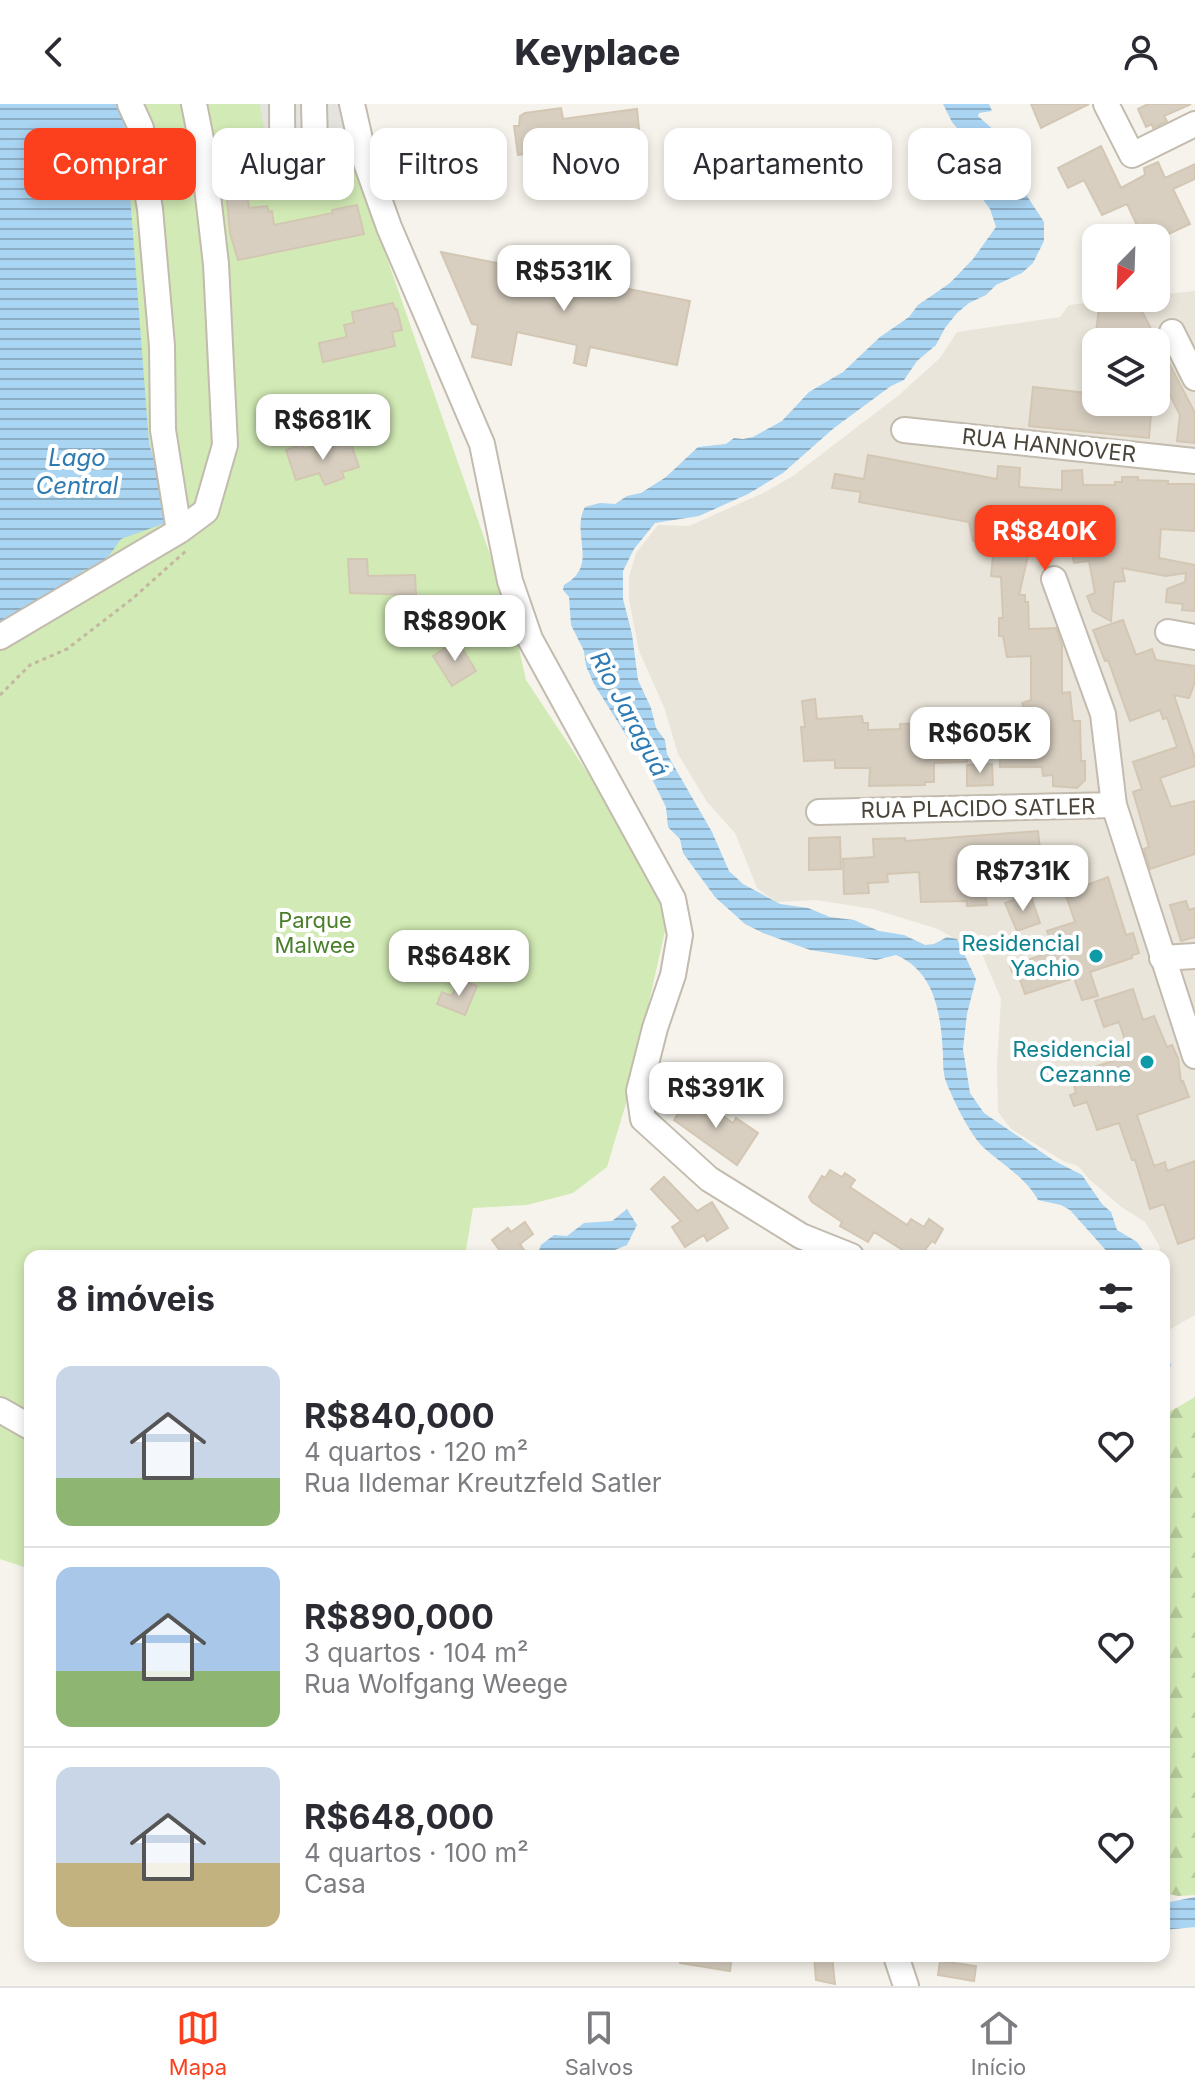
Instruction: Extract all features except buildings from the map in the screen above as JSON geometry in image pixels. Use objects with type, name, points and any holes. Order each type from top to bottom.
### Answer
[{"type":"street","points":[[130,104],[141,128],[143,179],[150,209],[162,346],[163,430],[184,540]]},
{"type":"street","points":[[0,637],[65,596],[184,540],[206,511],[225,445],[216,264],[202,144],[194,104]]},
{"type":"street","points":[[282,104],[283,140],[288,148],[295,151],[313,149],[315,145],[314,104]]},
{"type":"street","points":[[352,104],[364,157],[389,227],[482,444],[510,581],[530,639],[673,899],[680,935],[673,975],[639,1091],[643,1119],[709,1179],[801,1236],[836,1250]]},
{"type":"street","points":[[1106,104],[1132,155],[1195,124]]},
{"type":"street","points":[[1172,332],[1195,378]]},
{"type":"street","name":"RUA HANNOVER","points":[[904,430],[1195,461]]},
{"type":"street","points":[[1054,579],[1103,714],[1114,805]]},
{"type":"street","points":[[1168,632],[1195,637]]},
{"type":"street","name":"RUA PLACIDO SATLER","points":[[819,812],[1114,805],[1195,1056]]},
{"type":"street","points":[[1162,958],[1195,956]]},
{"type":"street","points":[[0,1410],[24,1424]]},
{"type":"street","points":[[898,1962],[906,1986]]},
{"type":"path","points":[[0,695],[30,665],[67,649],[132,599],[184,540]]},
{"type":"shaded area","points":[[260,104],[341,104],[345,128],[264,128]]},
{"type":"shaded area","points":[[1195,291],[1195,1315],[1170,1329],[1170,1250],[1160,1250],[1145,1222],[1120,1206],[1078,1166],[1063,1161],[1011,1129],[998,1112],[1001,999],[982,954],[938,929],[873,909],[816,900],[776,902],[757,888],[735,833],[707,802],[678,754],[664,707],[639,651],[629,600],[629,577],[636,553],[658,525],[689,526],[793,476],[899,395],[940,358],[957,332],[1060,317],[1069,305],[1082,304],[1082,312],[1170,312],[1170,294]]},
{"type":"green space","name":"Parque Malwee","points":[[0,104],[336,104],[342,128],[212,128],[212,200],[354,200],[354,163],[513,621],[526,680],[672,900],[627,1100],[607,1167],[573,1193],[527,1205],[473,1208],[466,1250],[24,1250],[24,1567],[0,1559]]},
{"type":"green space","points":[[1195,1397],[1195,1895],[1178,1896],[1170,1894],[1170,1412]]},
{"type":"water","name":"Lago Central","points":[[0,104],[123,104],[125,128],[24,128],[24,200],[130,200],[149,443],[171,521],[121,539],[101,567],[84,570],[63,593],[0,628]]},
{"type":"water","points":[[943,104],[989,104],[992,111],[979,113],[978,116],[992,128],[957,128]]},
{"type":"water","name":"Rio Jaraguá","points":[[1030,200],[1044,222],[1044,241],[1033,263],[957,313],[936,345],[917,361],[904,380],[891,386],[834,428],[783,473],[748,494],[699,516],[655,523],[634,549],[623,571],[623,599],[632,634],[638,680],[656,728],[665,740],[667,754],[712,832],[729,871],[743,884],[780,904],[854,920],[879,931],[904,935],[925,945],[947,937],[957,939],[976,979],[967,1014],[963,1049],[970,1093],[984,1113],[1053,1160],[1082,1175],[1111,1212],[1117,1230],[1137,1242],[1143,1250],[1106,1250],[1070,1210],[1038,1200],[1020,1178],[979,1142],[962,1116],[945,1079],[938,1011],[920,972],[896,955],[876,960],[810,950],[763,933],[745,924],[715,897],[683,853],[680,839],[668,827],[666,807],[646,767],[594,684],[586,666],[584,651],[571,625],[569,597],[563,590],[564,585],[575,577],[583,559],[580,528],[585,507],[600,503],[615,504],[627,496],[641,493],[666,477],[698,447],[726,444],[734,438],[753,437],[782,421],[809,392],[843,372],[880,337],[909,317],[918,305],[950,283],[973,259],[996,227],[984,201]]},
{"type":"water","points":[[627,1209],[637,1225],[627,1245],[615,1250],[539,1250],[554,1235],[567,1236],[584,1223],[612,1221]]},
{"type":"water","points":[[1195,1897],[1195,1927],[1170,1929],[1170,1902]]},
{"type":"place","name":"Residencial Yachio","points":[[1096,956]]},
{"type":"place","name":"Residencial Cezanne","points":[[1147,1062]]}]
